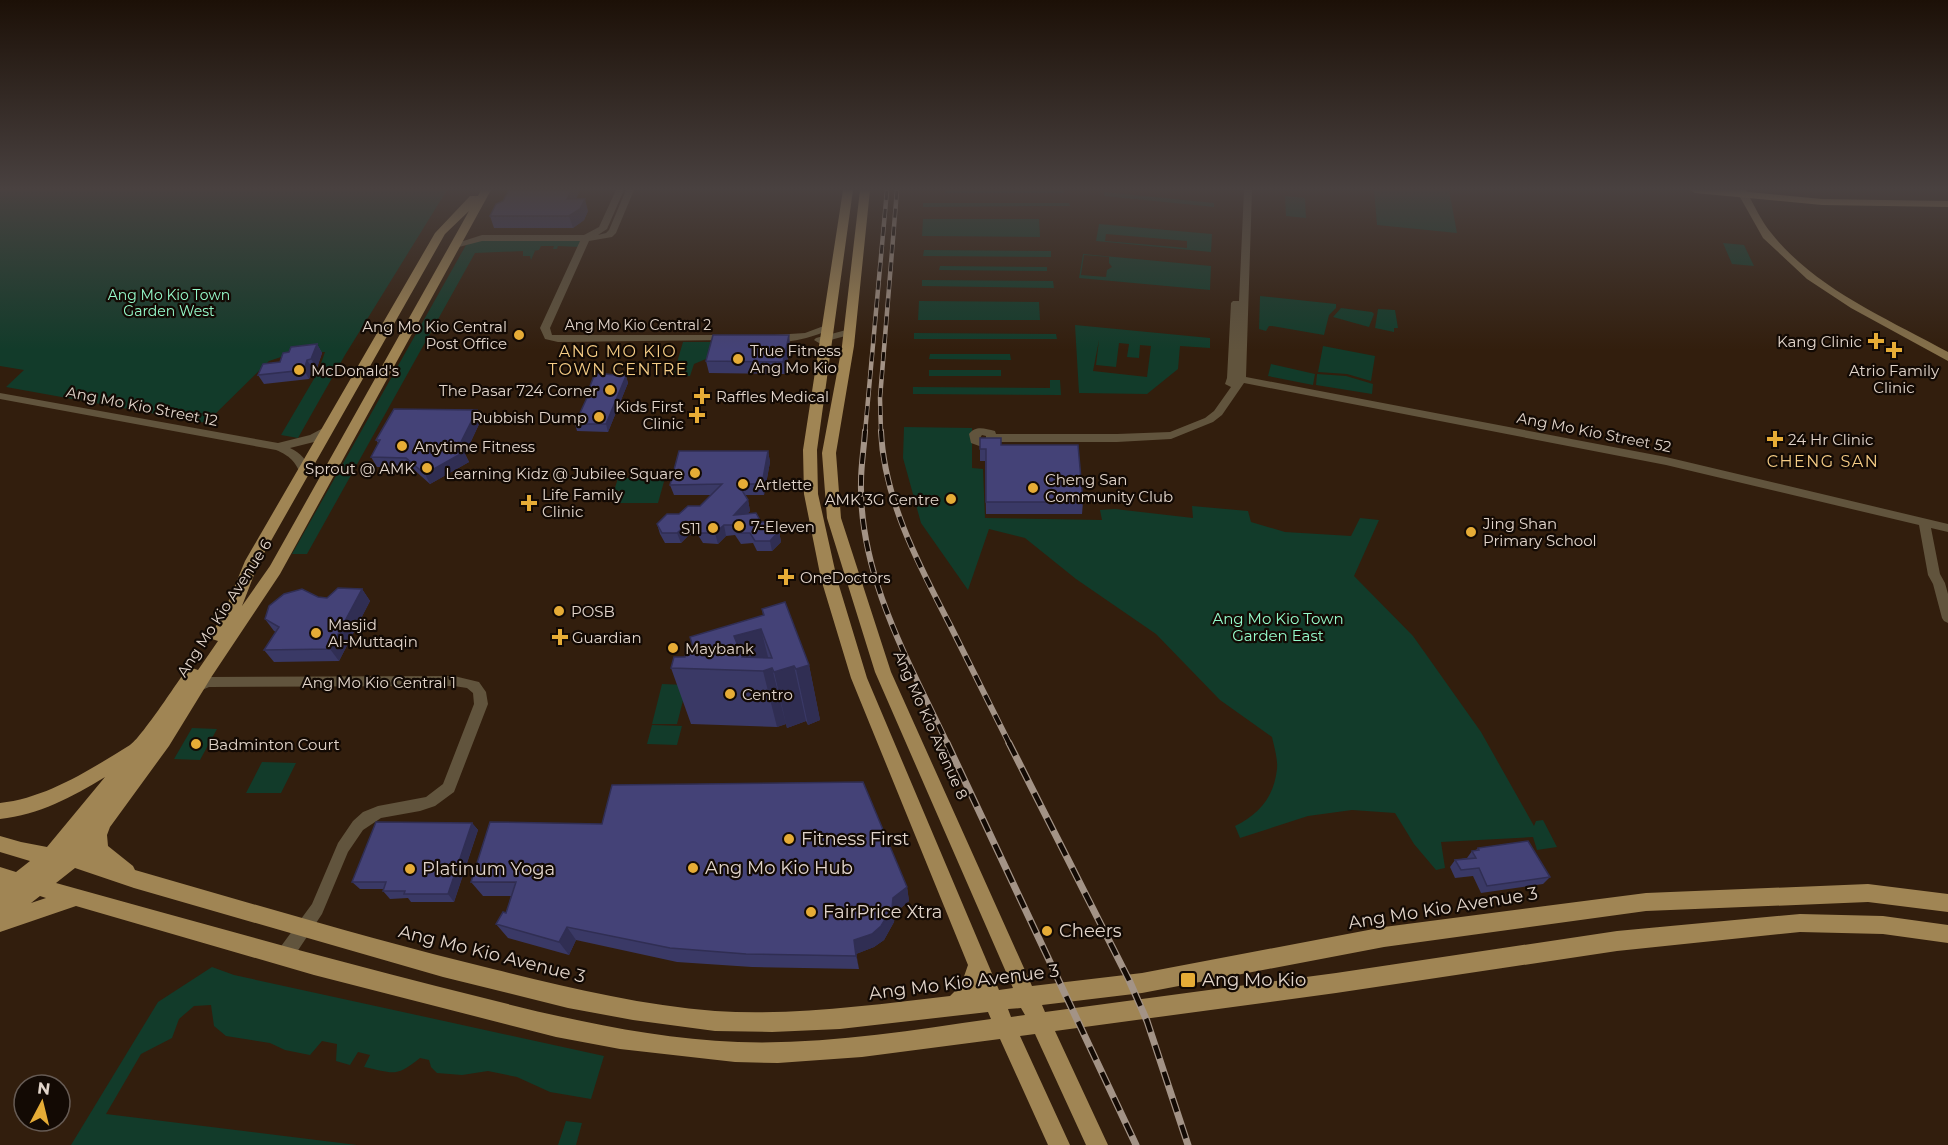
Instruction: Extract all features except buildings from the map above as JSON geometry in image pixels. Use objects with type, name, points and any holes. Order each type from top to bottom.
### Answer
[{"type":"main road","name":"Ang Mo Kio Avenue 6","points":[[0,896],[9,878],[50,856],[65,841],[185,686],[229,620],[252,561],[434,243]]},
{"type":"main road","points":[[841,243],[810,450],[811,494],[829,579],[859,678],[993,1000],[1059,1145]]},
{"type":"main road","name":"Ang Mo Kio Avenue 8","points":[[859,243],[850,332],[830,453],[834,518],[883,672],[1026,996],[1097,1145]]},
{"type":"main road","points":[[1774,243],[1814,278],[1847,300],[1948,357]]},
{"type":"main road","points":[[1785,243],[1808,265],[1854,298],[1948,350]]},
{"type":"main road","name":"Ang Mo Kio Avenue 6","points":[[0,915],[71,860],[103,823],[163,741],[275,570],[455,245]]},
{"type":"main road","points":[[837,273],[844,277],[856,273]]},
{"type":"main road","points":[[0,811],[29,806],[49,798],[140,746]]},
{"type":"main road","points":[[103,823],[98,835],[99,850],[134,879]]},
{"type":"main road","name":"Ang Mo Kio Avenue 3","points":[[0,844],[21,851],[83,861],[134,879],[443,967],[568,998],[633,1010],[715,1021],[772,1023],[840,1019],[1142,983],[1384,937],[1646,902],[1868,893],[1948,903]]},
{"type":"main road","points":[[9,878],[37,888],[436,998],[556,1027],[682,1047],[735,1052],[821,1051],[1006,1029],[1347,982],[1617,941],[1789,924],[1883,925],[1948,934]]},
{"type":"main road","points":[[0,923],[74,898]]},
{"type":"main road","points":[[954,1006],[969,992],[978,963]]},
{"type":"street","points":[[455,245],[461,243]]},
{"type":"street","name":"Ang Mo Kio Central 2","points":[[585,243],[545,328],[548,337],[741,339]]},
{"type":"street","points":[[1237,379],[1239,243]]},
{"type":"street","points":[[992,436],[1117,438],[1171,435],[1209,420],[1218,413],[1237,379],[1245,243]]},
{"type":"street","points":[[766,339],[850,332]]},
{"type":"street","name":"Ang Mo Kio Street 52","points":[[1237,379],[1666,461],[1948,528]]},
{"type":"street","name":"Ang Mo Kio Street 12","points":[[0,396],[278,447],[290,451],[301,459],[305,472]]},
{"type":"street","name":"Ang Mo Kio Street 12","points":[[278,447],[314,438],[329,429]]},
{"type":"street","points":[[1927,523],[1943,577],[1939,583],[1948,618]]},
{"type":"street","name":"Ang Mo Kio Central 1","points":[[203,680],[454,681],[470,682],[480,691],[481,704],[449,788],[443,796],[428,804],[385,810],[361,824],[343,848],[317,909],[285,955]]},
{"type":"green space","name":"Ang Mo Kio Town Garden West","points":[[0,243],[414,243],[345,355],[298,438],[281,435],[318,372],[325,352],[293,353],[269,361],[206,423],[6,387],[24,370],[0,366]]},
{"type":"green space","points":[[581,243],[580,247],[558,246],[557,249],[553,249],[554,246],[541,246],[539,250],[533,251],[535,251],[531,260],[530,256],[523,256],[523,251],[475,253],[307,554],[292,554],[466,245]]},
{"type":"green space","points":[[1121,243],[1187,248],[1187,243],[1211,243],[1211,252]]},
{"type":"green space","points":[[1723,243],[1744,245],[1754,266],[1732,264]]},
{"type":"green space","points":[[924,250],[1051,251],[1051,257],[923,256]]},
{"type":"green space","points":[[1083,254],[1211,266],[1210,290],[1079,278]],"holes":[[[1084,255],[1109,257],[1112,267],[1107,270],[1106,277],[1081,275]]]},
{"type":"green space","points":[[940,266],[1047,267],[1047,271],[939,270]]},
{"type":"green space","points":[[922,280],[1053,281],[1054,288],[922,286]]},
{"type":"green space","points":[[1260,296],[1336,304],[1336,308],[1329,315],[1324,335],[1272,326],[1269,326],[1266,331],[1259,329]]},
{"type":"green space","points":[[919,301],[1039,302],[1040,320],[918,320]]},
{"type":"green space","points":[[1341,308],[1372,312],[1374,314],[1369,327],[1333,317]]},
{"type":"green space","points":[[1378,309],[1395,310],[1398,328],[1394,328],[1394,332],[1375,328]]},
{"type":"green space","points":[[1075,325],[1210,338],[1210,348],[1180,346],[1178,369],[1147,394],[1079,393]],"holes":[[[1099,340],[1096,365],[1116,367],[1119,343],[1129,344],[1127,357],[1139,358],[1140,345],[1151,346],[1147,377],[1093,371]]]},
{"type":"green space","points":[[914,333],[1056,334],[1057,339],[914,339]]},
{"type":"green space","points":[[683,342],[717,342],[713,356],[694,364],[690,376],[673,376]]},
{"type":"green space","points":[[1323,346],[1375,356],[1371,381],[1347,374],[1318,372]]},
{"type":"green space","points":[[930,354],[1010,354],[1011,360],[929,359]]},
{"type":"green space","points":[[1271,364],[1315,374],[1313,385],[1268,376]]},
{"type":"green space","points":[[929,370],[1001,370],[1001,376],[929,376]]},
{"type":"green space","points":[[1317,374],[1346,376],[1373,384],[1372,394],[1316,385]]},
{"type":"green space","points":[[1050,380],[1060,380],[1061,395],[913,394],[913,387],[1050,388]]},
{"type":"green space","name":"Ang Mo Kio Town Garden East","points":[[904,427],[972,428],[972,468],[983,469],[985,518],[1102,520],[1100,510],[1115,509],[1193,518],[1192,506],[1248,511],[1251,522],[1285,532],[1351,536],[1360,518],[1379,520],[1354,576],[1413,636],[1481,732],[1534,826],[1536,821],[1543,820],[1557,847],[1537,850],[1533,837],[1441,842],[1445,868],[1436,870],[1414,844],[1395,813],[1352,810],[1308,816],[1240,838],[1235,826],[1264,804],[1273,788],[1277,765],[1272,737],[1220,700],[1156,634],[1076,579],[1025,538],[989,529],[968,590],[921,523],[903,458]]},
{"type":"green space","points":[[618,478],[665,478],[658,503],[616,503],[620,491],[614,491]]},
{"type":"green space","points":[[662,684],[687,685],[677,724],[652,724]]},
{"type":"green space","points":[[652,725],[682,726],[677,745],[647,744]]},
{"type":"green space","name":"Badminton Court","points":[[192,728],[217,729],[200,760],[174,759]]},
{"type":"green space","points":[[262,762],[296,763],[281,793],[246,793]]},
{"type":"green space","points":[[212,967],[234,975],[604,1056],[591,1099],[550,1092],[517,1077],[488,1071],[462,1075],[437,1073],[431,1067],[429,1060],[420,1058],[405,1069],[388,1072],[364,1067],[370,1055],[358,1052],[350,1065],[336,1061],[337,1044],[322,1041],[310,1055],[285,1050],[270,1043],[226,1036],[214,1026],[211,1005],[194,1006],[179,1019],[172,1038],[141,1054],[106,1114],[357,1145],[71,1145],[158,1002]]},
{"type":"green space","points":[[566,1121],[582,1123],[576,1145],[558,1145]]},
{"type":"railway","points":[[865,433],[882,243]]},
{"type":"railway","points":[[881,433],[880,398],[893,243]]},
{"type":"railway","points":[[865,431],[861,482],[868,551],[889,618],[948,745]]},
{"type":"railway","points":[[881,431],[889,482],[905,531],[1009,743]]},
{"type":"railway","points":[[947,743],[1136,1145]]},
{"type":"railway","points":[[1009,743],[1129,980],[1147,1021],[1188,1145]]},
{"type":"place","name":"Ang Mo Kio Central Post Office","points":[[519,335]]},
{"type":"place","name":"Kang Clinic","points":[[1876,341]]},
{"type":"place","name":"Atrio Family Clinic","points":[[1894,350]]},
{"type":"place","name":"True Fitness Ang Mo Kio","points":[[738,359]]},
{"type":"place","name":"McDonald's","points":[[299,370]]},
{"type":"place","name":"The Pasar 724 Corner","points":[[610,390]]},
{"type":"place","name":"Raffles Medical","points":[[702,396]]},
{"type":"place","name":"Kids First Clinic","points":[[697,415]]},
{"type":"place","name":"Rubbish Dump","points":[[599,417]]},
{"type":"place","name":"24 Hr Clinic","points":[[1775,439]]},
{"type":"place","name":"Anytime Fitness","points":[[402,446]]},
{"type":"place","name":"Sprout @ AMK","points":[[427,468]]},
{"type":"place","name":"Learning Kidz @ Jubilee Square","points":[[695,473]]},
{"type":"place","name":"Artlette","points":[[743,484]]},
{"type":"place","name":"Cheng San Community Club","points":[[1033,488]]},
{"type":"place","name":"AMK 3G Centre","points":[[951,499]]},
{"type":"place","name":"Life Family Clinic","points":[[529,503]]},
{"type":"place","name":"7-Eleven","points":[[739,526]]},
{"type":"place","name":"S11","points":[[713,528]]},
{"type":"place","name":"Jing Shan Primary School","points":[[1471,532]]},
{"type":"place","name":"OneDoctors","points":[[786,577]]},
{"type":"place","name":"POSB","points":[[559,611]]},
{"type":"place","name":"Masjid Al-Muttaqin","points":[[316,633]]},
{"type":"place","name":"Guardian","points":[[560,637]]},
{"type":"place","name":"Maybank","points":[[673,648]]},
{"type":"place","name":"Centro","points":[[730,694]]},
{"type":"place","name":"Badminton Court","points":[[196,744]]},
{"type":"place","name":"Fitness First","points":[[789,839]]},
{"type":"place","name":"Ang Mo Kio Hub","points":[[693,868]]},
{"type":"place","name":"Platinum Yoga","points":[[410,869]]},
{"type":"place","name":"FairPrice Xtra","points":[[811,912]]},
{"type":"place","name":"Cheers","points":[[1047,931]]},
{"type":"place","name":"Ang Mo Kio","points":[[1188,980]]},
{"type":"district","name":"ANG MO KIO TOWN CENTRE","points":[[618,360]]},
{"type":"district","name":"CHENG SAN","points":[[1823,461]]}]
